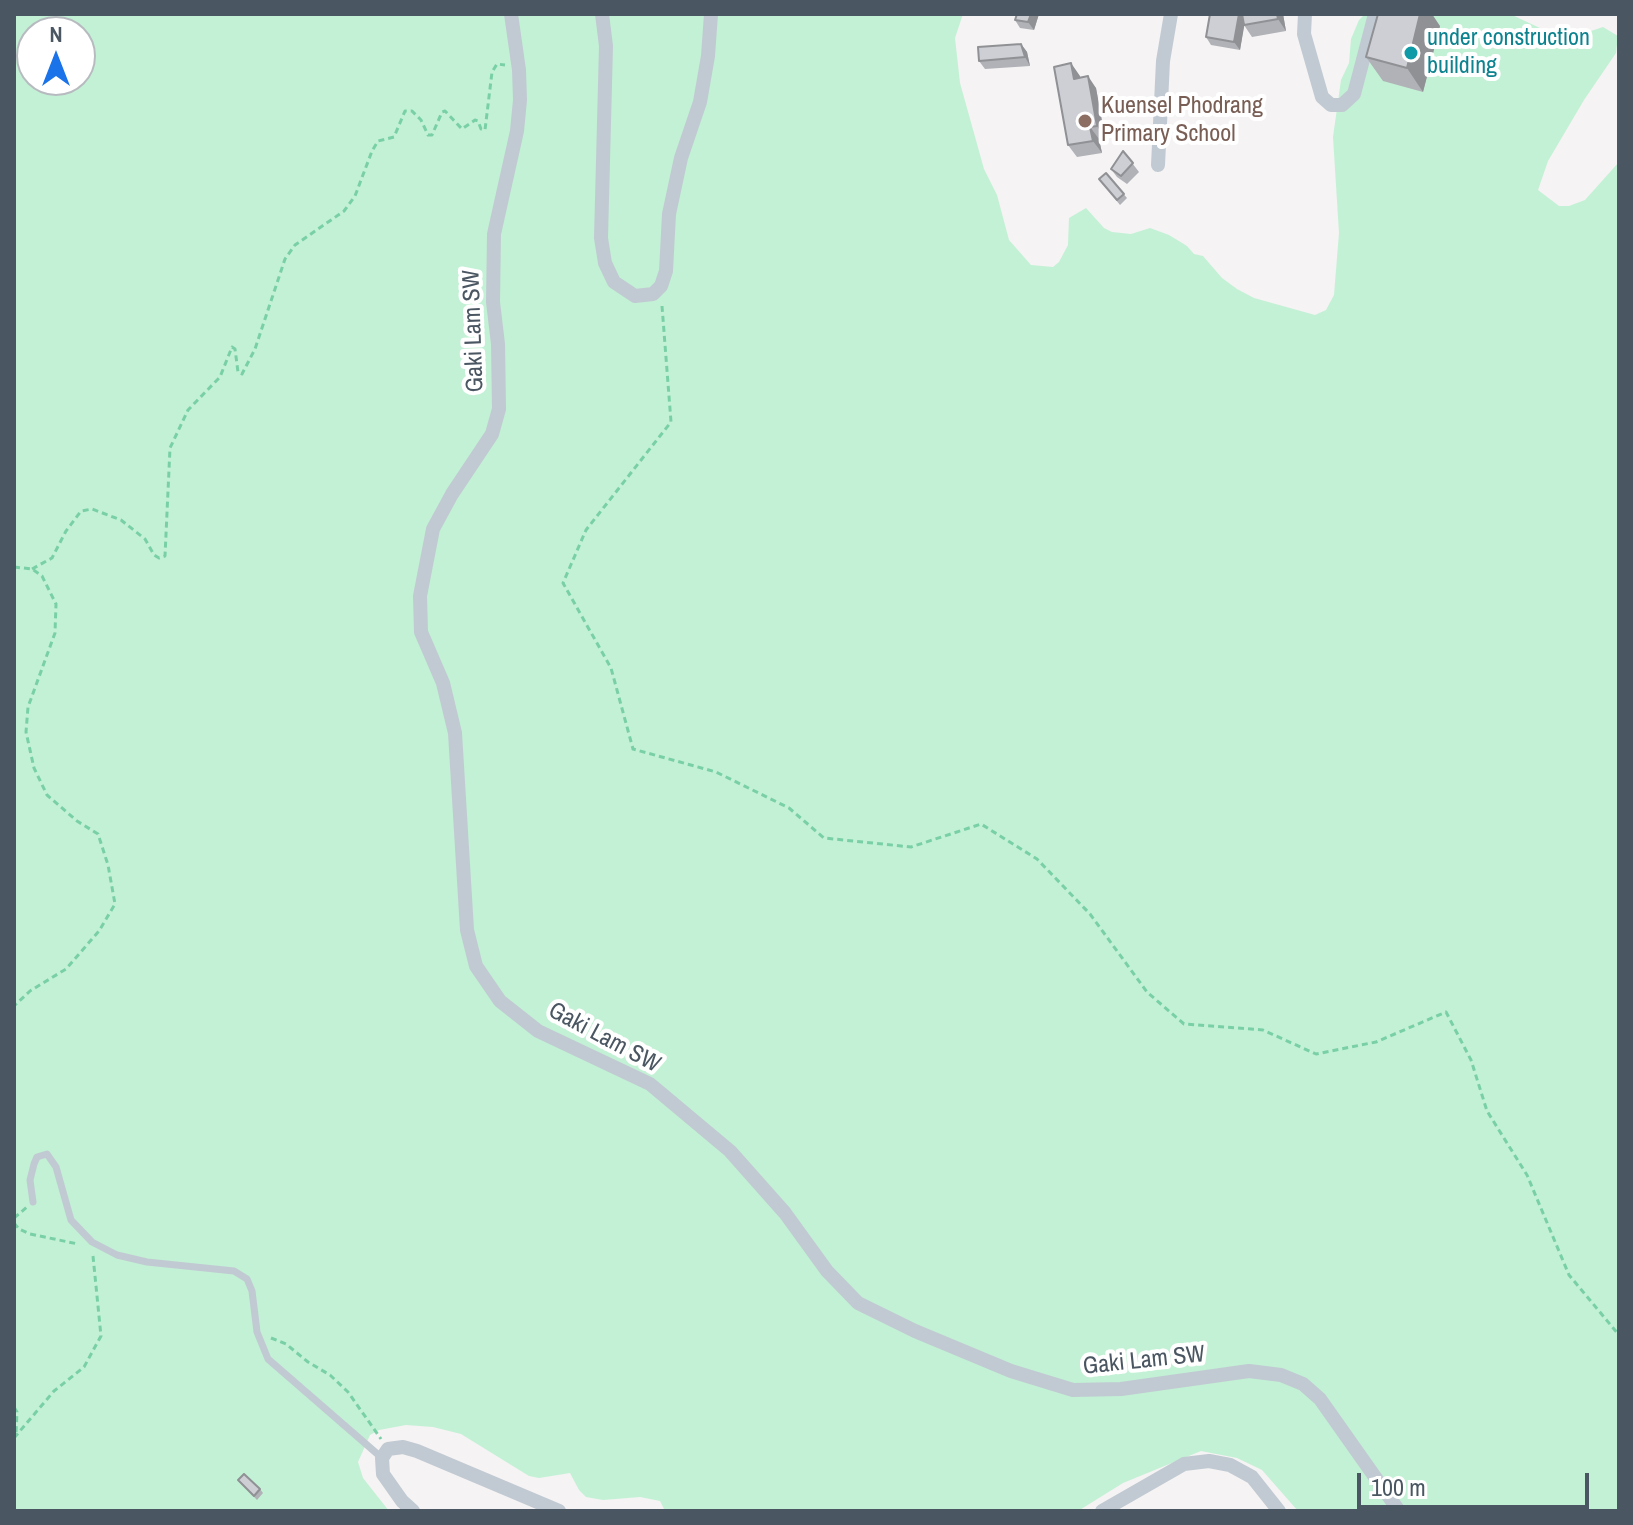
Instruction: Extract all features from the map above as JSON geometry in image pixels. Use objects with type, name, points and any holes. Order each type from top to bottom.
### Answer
[{"type":"street","name":"Gaki Lam SW","points":[[511,14],[519,68],[517,131],[494,234],[493,302],[498,344],[499,409],[492,434],[433,529],[420,596],[421,632],[443,683],[455,733],[467,930],[476,966],[500,1001],[538,1031],[650,1084],[730,1151],[785,1213],[827,1271],[858,1303],[988,1362],[1073,1390],[1121,1389],[1249,1371],[1289,1378],[1303,1384],[1320,1399],[1399,1511]]},
{"type":"street","points":[[602,14],[606,46],[601,238],[605,263],[614,282],[635,296],[653,294],[661,286],[666,271],[669,214],[681,158],[700,102],[711,14]]},
{"type":"street","points":[[1158,165],[1163,61],[1171,14]]},
{"type":"street","points":[[1305,14],[1304,34],[1322,97],[1331,105],[1342,105],[1354,94],[1375,14]]},
{"type":"street","points":[[413,1511],[383,1474],[385,1454],[403,1447],[559,1511]]},
{"type":"street","points":[[1102,1511],[1184,1464],[1209,1461],[1230,1465],[1252,1477],[1279,1511]]},
{"type":"lane","points":[[33,1202],[30,1180],[34,1164],[37,1157],[47,1154],[56,1167],[71,1220],[92,1242],[117,1255],[147,1262],[234,1271],[247,1279],[252,1291],[257,1332],[268,1359],[385,1454]]},
{"type":"path","points":[[32,569],[52,558],[81,511],[92,509],[121,520],[145,539],[154,555],[159,558],[165,556],[170,448],[188,410],[220,377],[232,347],[235,349],[238,372],[242,374],[255,349],[285,259],[295,245],[344,211],[355,196],[378,141],[394,137],[405,111],[412,111],[421,120],[428,135],[432,135],[445,111],[462,129],[475,120],[485,130],[489,85],[495,67],[500,64],[519,68]]},
{"type":"path","points":[[661,286],[671,422],[586,530],[563,583],[611,668],[633,749],[716,772],[789,808],[824,838],[911,847],[981,824],[1037,859],[1090,914],[1147,992],[1184,1024],[1263,1030],[1316,1054],[1376,1042],[1446,1012],[1471,1060],[1487,1111],[1527,1175],[1569,1275],[1619,1335]]},
{"type":"path","points":[[14,567],[32,569],[42,576],[56,604],[55,633],[28,707],[26,732],[34,768],[47,795],[77,821],[98,834],[108,865],[115,904],[99,931],[66,969],[30,991],[14,1006]]},
{"type":"path","points":[[15,1437],[54,1391],[84,1367],[101,1336],[92,1242],[75,1245],[19,1229],[14,1220],[33,1202]]},
{"type":"path","points":[[257,1332],[286,1344],[330,1375],[348,1392],[385,1454]]},
{"type":"path","points":[[14,1407],[17,1412],[15,1437]]},
{"type":"green space","points":[[14,14],[963,14],[955,38],[960,83],[984,169],[997,195],[1009,240],[1031,265],[1053,267],[1059,262],[1068,245],[1069,218],[1086,208],[1104,228],[1112,232],[1131,234],[1150,228],[1169,235],[1194,254],[1203,256],[1222,278],[1237,289],[1254,298],[1315,315],[1326,310],[1334,295],[1339,233],[1333,137],[1341,80],[1349,63],[1351,39],[1365,14],[1510,14],[1557,36],[1576,36],[1603,27],[1618,36],[1616,53],[1548,161],[1538,190],[1559,206],[1569,206],[1585,200],[1619,162],[1619,1511],[1298,1511],[1262,1470],[1237,1458],[1201,1451],[1123,1483],[1078,1511],[665,1511],[660,1501],[640,1497],[603,1500],[586,1497],[570,1473],[539,1478],[529,1476],[461,1434],[406,1425],[379,1430],[370,1435],[358,1462],[363,1478],[389,1511],[14,1511]]},
{"type":"building","points":[[1017,14],[1031,14],[1028,22],[1015,20]]},
{"type":"building","points":[[1210,14],[1239,14],[1234,42],[1206,37]]},
{"type":"building","points":[[1242,14],[1277,14],[1278,19],[1244,25]]},
{"type":"building","points":[[1378,14],[1420,14],[1407,68],[1366,57]]},
{"type":"building","points":[[1021,44],[1025,57],[979,61],[978,47]]},
{"type":"building","points":[[1071,63],[1074,79],[1088,76],[1097,126],[1090,127],[1093,141],[1068,145],[1054,67]]},
{"type":"building","points":[[1123,151],[1133,163],[1121,176],[1111,169]]},
{"type":"building","points":[[1106,173],[1124,194],[1117,200],[1099,179]]},
{"type":"building","points":[[244,1474],[260,1489],[254,1496],[238,1480]]},
{"type":"place","name":"under construction building","points":[[1411,53]]},
{"type":"place","name":"Kuensel Phodrang Primary School","points":[[1085,121]]}]
